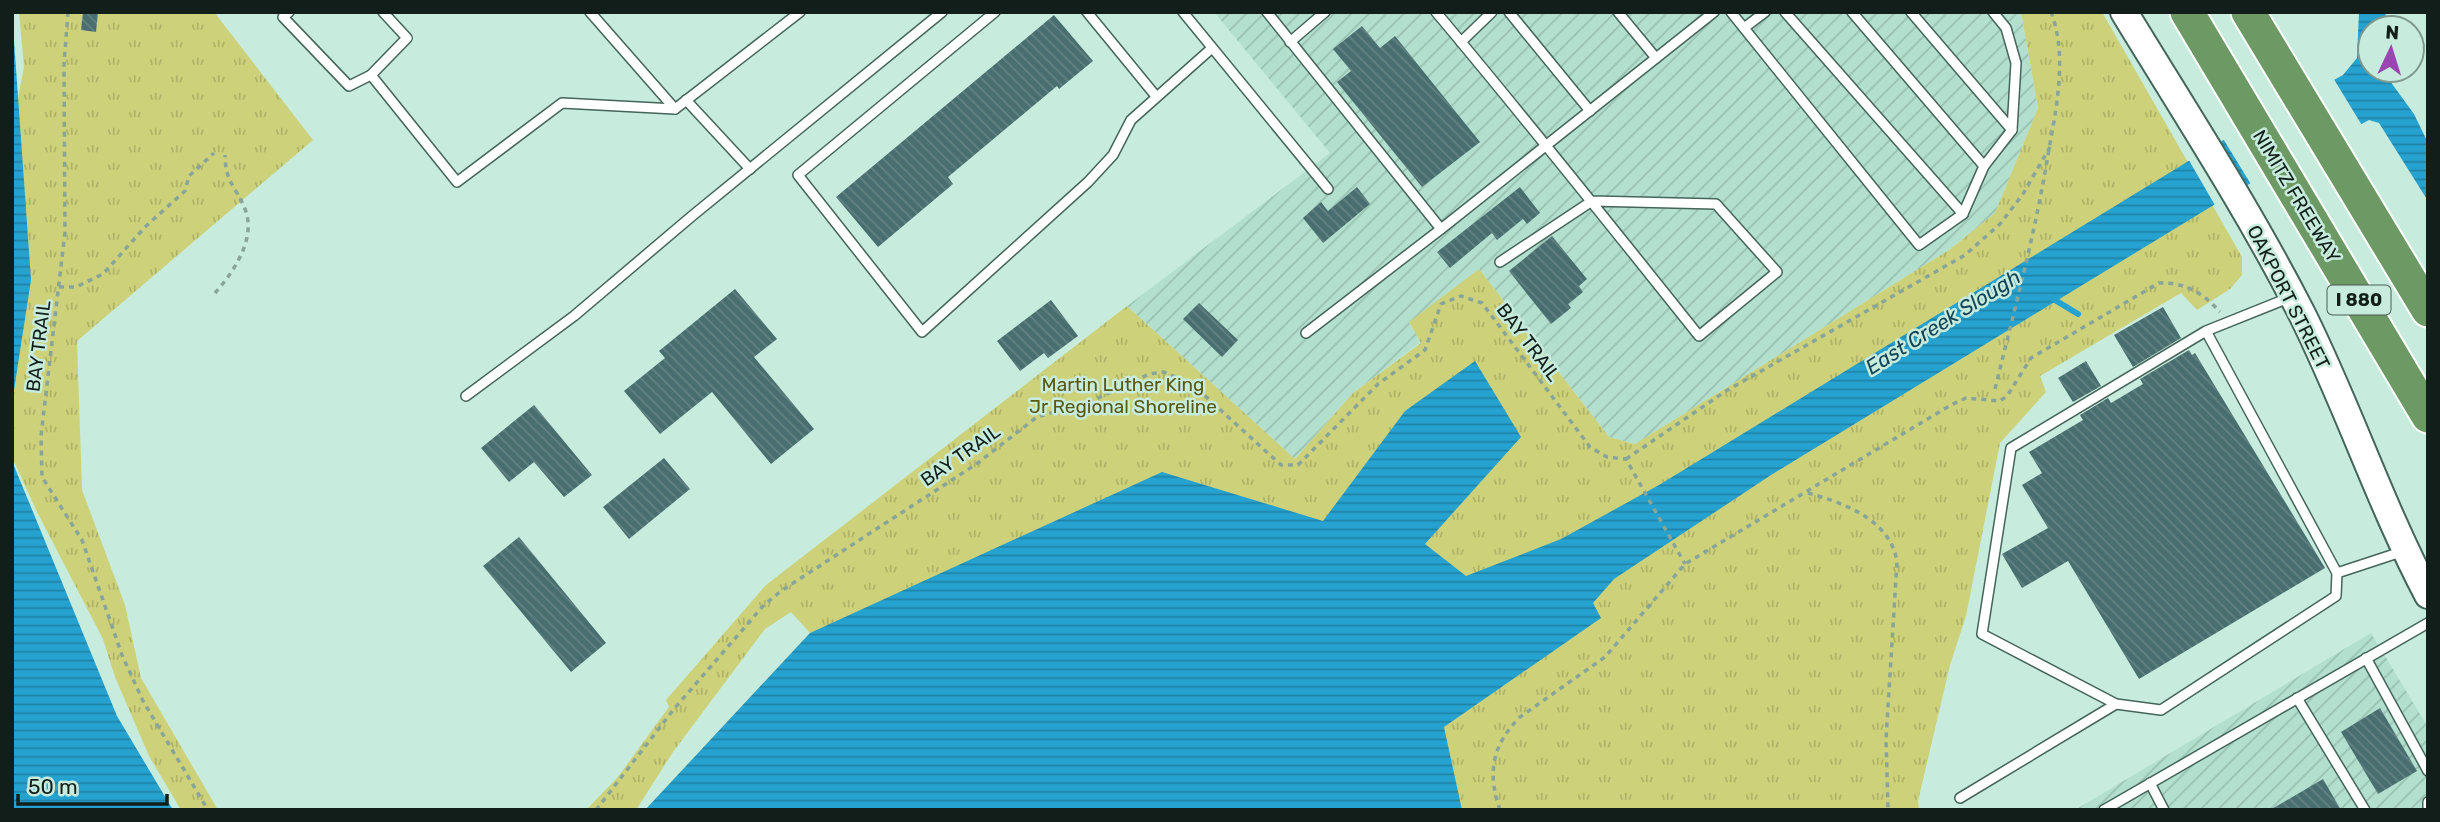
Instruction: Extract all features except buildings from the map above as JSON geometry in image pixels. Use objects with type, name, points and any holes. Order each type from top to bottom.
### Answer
[{"type":"highway","name":"NIMITZ FREEWAY","points":[[2187,12],[2428,416]]},
{"type":"highway","name":"I 880","points":[[2248,12],[2428,310]]},
{"type":"main road","name":"OAKPORT STREET","points":[[2124,12],[2245,211],[2292,296],[2404,551],[2428,595]]},
{"type":"lane","points":[[289,12],[283,17],[349,86],[371,75],[407,38],[383,12]]},
{"type":"lane","points":[[590,12],[675,108]]},
{"type":"lane","points":[[371,75],[457,182],[562,103],[675,108],[800,12]]},
{"type":"lane","points":[[466,396],[574,316],[942,12]]},
{"type":"lane","points":[[995,12],[798,175],[922,332],[1088,182],[1113,155],[1131,120],[1212,48]]},
{"type":"lane","points":[[1087,12],[1156,95]]},
{"type":"lane","points":[[1183,12],[1328,189]]},
{"type":"lane","points":[[1267,12],[1441,229]]},
{"type":"lane","points":[[1290,42],[1325,12]]},
{"type":"lane","points":[[1436,12],[1547,145],[1592,201],[1699,336],[1777,272],[1716,204],[1592,201],[1500,262]]},
{"type":"lane","points":[[1461,42],[1492,12]]},
{"type":"lane","points":[[1509,12],[1590,111]]},
{"type":"lane","points":[[1618,12],[1656,58]]},
{"type":"lane","points":[[1306,333],[1714,12]]},
{"type":"lane","points":[[1731,12],[1919,245],[1963,214],[1984,166],[2012,130],[2016,63],[2006,28],[1993,12]]},
{"type":"lane","points":[[1744,28],[1765,12]]},
{"type":"lane","points":[[1785,12],[1963,214]]},
{"type":"lane","points":[[1852,12],[1984,166]]},
{"type":"lane","points":[[1911,12],[2012,130]]},
{"type":"lane","points":[[686,100],[750,169]]},
{"type":"lane","points":[[2206,331],[2337,573],[2336,596],[2161,710],[2116,704],[1982,634],[2011,448],[2206,331],[2292,296]]},
{"type":"lane","points":[[2337,573],[2404,551]]},
{"type":"lane","points":[[2104,810],[2428,623]]},
{"type":"lane","points":[[2366,658],[2428,771]]},
{"type":"lane","points":[[2297,698],[2365,810]]},
{"type":"lane","points":[[1960,798],[2116,704]]},
{"type":"lane","points":[[2150,783],[2164,810]]},
{"type":"path","name":"BAY TRAIL","points":[[68,12],[64,64],[65,232],[41,436],[42,477],[82,540],[122,655],[143,701],[208,810]]},
{"type":"path","points":[[1995,389],[2038,217],[2059,93],[2057,27],[2051,12]]},
{"type":"path","points":[[1685,564],[1626,459],[1726,391],[1965,255],[2000,224],[2023,194],[2050,147]]},
{"type":"path","points":[[59,287],[76,287],[103,274],[146,226],[185,191],[189,176],[214,153]]},
{"type":"path","points":[[215,293],[233,273],[247,237],[247,213],[226,176],[225,155]]},
{"type":"path","points":[[1500,810],[1492,776],[1493,758],[1509,728],[1520,717],[1605,657],[1685,564],[1951,405],[1966,398],[2000,401],[2007,396],[2023,366],[2046,348],[2159,283],[2182,284],[2211,302],[2230,322]]},
{"type":"path","name":"BAY TRAIL","points":[[596,810],[674,709],[744,627],[781,591],[975,465],[1037,417],[1092,401],[1149,374],[1164,372],[1185,380],[1281,465],[1298,465],[1378,384],[1425,350],[1441,303],[1461,296],[1482,303],[1590,447],[1607,457],[1626,459]]},
{"type":"path","points":[[1807,493],[1861,514],[1889,537],[1895,549],[1897,562],[1885,768],[1888,810]]},
{"type":"shaded area","points":[[1214,12],[2021,12],[2038,108],[1995,213],[1949,250],[1635,444],[1609,437],[1479,269],[1409,323],[1421,342],[1353,393],[1295,459],[1127,306],[1330,153]]},
{"type":"shaded area","points":[[2371,633],[2428,727],[2428,810],[2075,810]]},
{"type":"green space","points":[[19,12],[214,12],[313,140],[77,341],[82,490],[125,605],[141,678],[218,810],[181,810],[149,756],[115,677],[103,639],[37,512],[12,457],[12,129],[24,67]]},
{"type":"green space","name":"Martin Luther King Jr Regional Shoreline","points":[[2021,12],[2102,12],[2242,257],[2242,275],[2230,289],[2197,310],[2181,293],[2040,376],[2046,392],[2000,443],[1966,616],[1950,665],[1918,801],[1919,810],[645,810],[810,633],[791,612],[765,629],[673,752],[636,810],[586,810],[617,778],[669,707],[666,700],[766,585],[1127,306],[1295,459],[1353,393],[1421,343],[1409,322],[1479,269],[1609,437],[1635,444],[1949,250],[1995,213],[2038,108]]},
{"type":"water","points":[[12,12],[31,280],[12,403]]},
{"type":"water","points":[[2359,12],[2386,12],[2386,14]]},
{"type":"water","name":"East Creek Slough","points":[[2356,59],[2356,84],[2392,84],[2414,114],[2428,143],[2428,201],[2379,123],[2369,120],[2240,189],[1771,475],[1614,579],[1593,603],[1601,618],[1444,727],[1462,810],[645,810],[810,633],[1162,472],[1323,521],[1405,411],[1475,361],[1521,437],[1425,544],[1466,576],[1561,539],[1659,485],[2218,143],[2343,75]]},
{"type":"water","points":[[12,461],[117,716],[173,810],[12,810]]},
{"type":"pier","points":[[2332,76],[2363,127],[2252,186],[2222,137]]},
{"type":"pier","points":[[2212,142],[2241,192],[2216,207],[2187,157]]},
{"type":"waterway","points":[[2050,297],[2078,314]]}]
